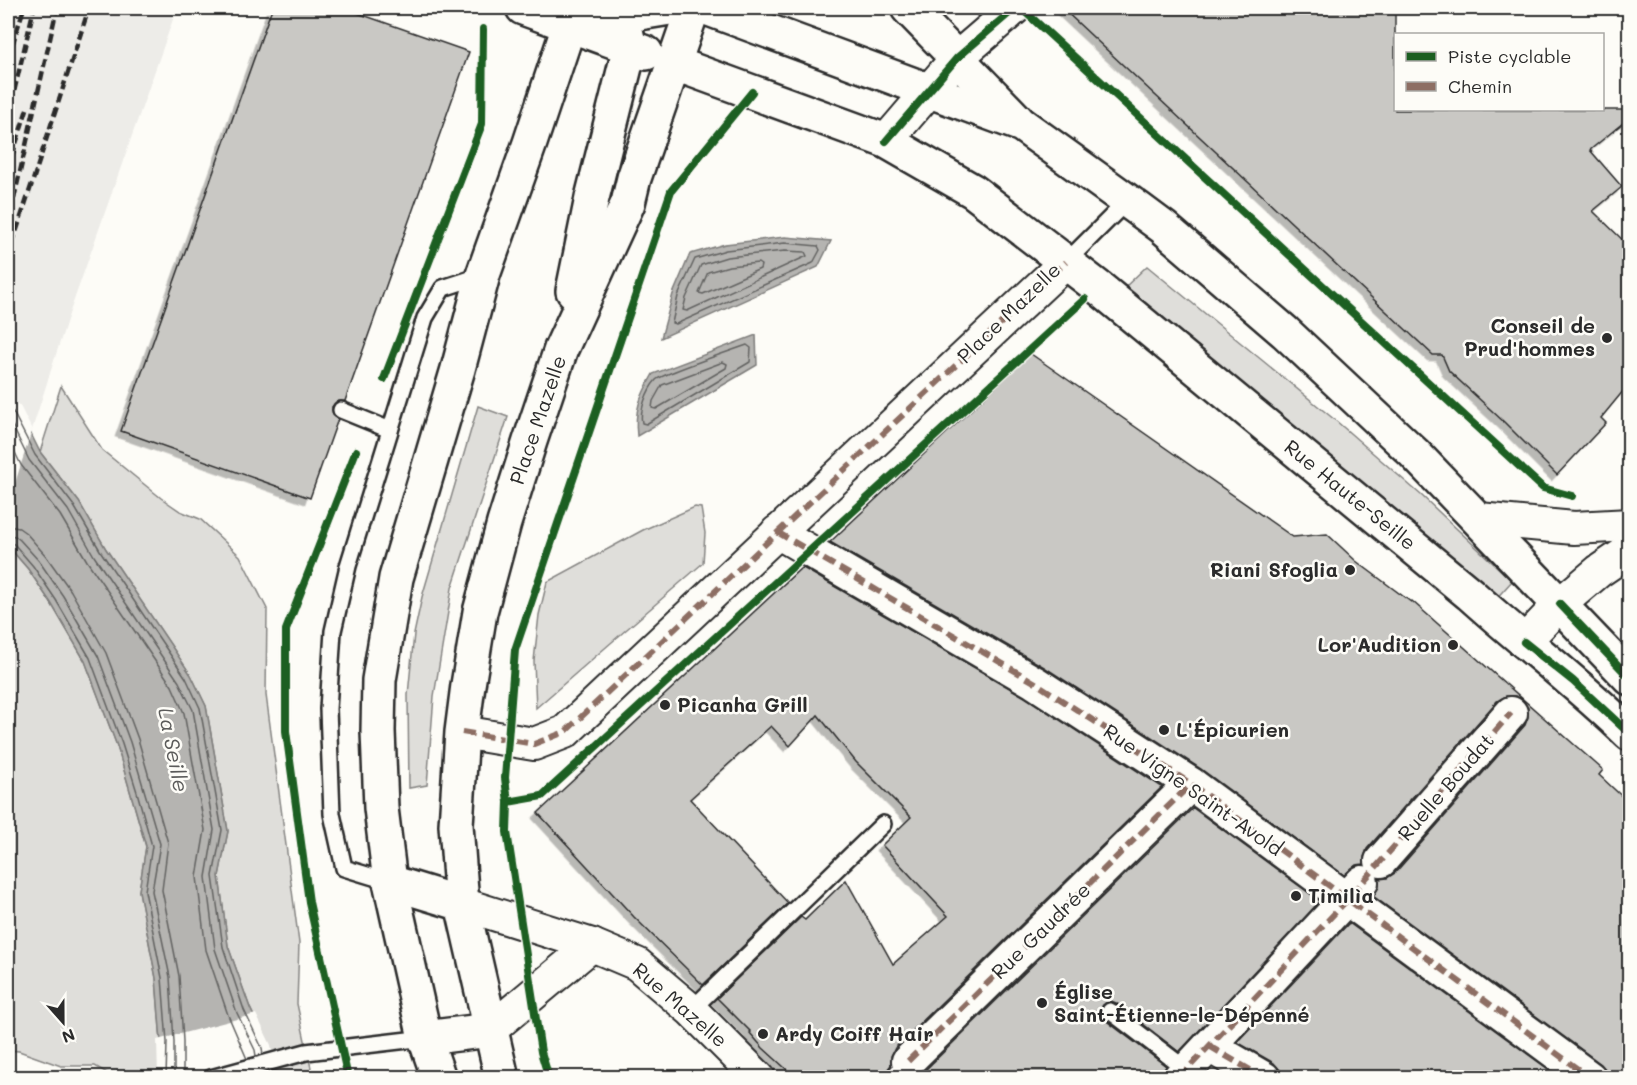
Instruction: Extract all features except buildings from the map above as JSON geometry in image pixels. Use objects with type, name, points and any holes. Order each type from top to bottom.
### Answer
[{"type":"main road","points":[[523,8],[572,16],[643,10]]},
{"type":"main road","points":[[673,63],[693,8]]},
{"type":"main road","points":[[706,8],[1022,125]]},
{"type":"main road","points":[[908,8],[1022,125],[1163,227],[1285,332],[1414,453],[1629,678]]},
{"type":"main road","points":[[643,10],[673,63]]},
{"type":"main road","points":[[561,349],[592,198],[630,48],[643,10]]},
{"type":"main road","points":[[572,16],[630,48],[673,63]]},
{"type":"main road","points":[[439,1077],[425,1038],[390,882],[381,808],[379,680],[396,578],[458,369],[483,275],[572,16]]},
{"type":"main road","name":"Place Mazelle","points":[[502,1077],[462,904],[456,825],[462,732],[480,612],[504,524],[561,349],[628,203],[634,178],[673,63],[886,141],[973,191],[1065,262]]},
{"type":"main road","name":"Rue Haute-Seille","points":[[1065,262],[1470,594],[1572,681],[1629,734]]},
{"type":"main road","points":[[390,882],[462,904]]},
{"type":"main road","points":[[425,1038],[490,1030]]},
{"type":"street","points":[[886,141],[957,58],[1016,8]]},
{"type":"street","name":"Place Mazelle","points":[[462,732],[534,744],[565,732],[1065,262]]},
{"type":"street","points":[[1479,519],[1574,528],[1629,525]]},
{"type":"street","name":"Rue Vigne Saint-Avold","points":[[777,532],[1035,682],[1191,784],[1364,881],[1590,1077]]},
{"type":"street","points":[[1524,642],[1560,604],[1599,571],[1629,550]]},
{"type":"street","name":"Ruelle Boudat","points":[[1183,1074],[1364,881],[1511,713]]},
{"type":"street","name":"Rue Gaudrée","points":[[900,1069],[1191,784]]},
{"type":"street","name":"Rue Mazelle","points":[[462,904],[592,945],[637,964],[691,1010],[759,1077]]},
{"type":"street","points":[[490,1030],[592,945]]},
{"type":"street","points":[[1209,1046],[1264,1077]]},
{"type":"lane","points":[[1065,262],[1127,201]]},
{"type":"lane","points":[[390,882],[344,868],[332,814],[328,709],[333,631],[348,566],[425,318],[443,288],[483,275]]},
{"type":"lane","points":[[341,410],[390,430]]},
{"type":"lane","points":[[691,1010],[883,824]]},
{"type":"lane","points":[[1110,1011],[1183,1074]]},
{"type":"lane","points":[[211,1077],[306,1052],[425,1038]]},
{"type":"shaded area","points":[[8,8],[177,8],[67,320],[8,505]]},
{"type":"shaded area","points":[[1147,266],[1335,420],[1421,495],[1512,581],[1494,601],[1122,290]]},
{"type":"shaded area","points":[[61,386],[102,450],[161,498],[180,511],[200,519],[240,556],[267,609],[266,695],[299,943],[297,1004],[313,1077],[273,1077],[268,1046],[250,1008],[228,946],[219,876],[228,831],[206,706],[191,675],[106,549],[79,502],[40,452]]},
{"type":"shaded area","points":[[478,406],[508,417],[452,588],[434,696],[427,785],[409,788],[408,695],[414,634],[422,597]]},
{"type":"shaded area","points":[[695,507],[701,508],[705,533],[703,563],[536,708],[534,661],[539,615],[547,582],[643,530]]},
{"type":"shaded area","points":[[8,546],[28,569],[51,603],[85,661],[117,746],[131,794],[146,847],[139,891],[156,978],[161,1077],[112,1077],[95,1066],[61,1066],[19,1051],[8,1050]]},
{"type":"water","points":[[785,237],[831,241],[818,267],[661,338],[673,294],[690,254],[725,244]]},
{"type":"water","points":[[756,335],[757,365],[637,436],[636,419],[639,404],[653,374]]},
{"type":"water","name":"La Seille","points":[[8,400],[18,408],[40,452],[79,502],[106,549],[191,675],[206,706],[228,831],[219,876],[228,946],[250,1008],[268,1046],[161,1042],[156,978],[139,891],[146,846],[117,746],[85,661],[51,603],[28,569],[8,546]]},
{"type":"pier","points":[[8,397],[20,406],[32,430],[8,505]]},
{"type":"pier","points":[[256,1014],[271,1045],[276,1078],[158,1078],[157,1040]]},
{"type":"railway","points":[[8,58],[24,8]]},
{"type":"railway","points":[[8,117],[34,8]]},
{"type":"railway","points":[[8,225],[57,8]]},
{"type":"railway","points":[[8,257],[89,8]]},
{"type":"railway","points":[[8,169],[28,106]]},
{"type":"marked path","points":[[462,732],[534,744],[565,732],[1066,262]]},
{"type":"marked path","points":[[777,532],[1034,682],[1191,784],[1590,1078]]},
{"type":"marked path","points":[[1179,1078],[1348,899],[1511,713]]},
{"type":"marked path","points":[[908,1061],[1191,784]]},
{"type":"marked path","points":[[1209,1046],[1264,1078]]},
{"type":"cycle path","points":[[886,141],[957,58],[1015,8]]},
{"type":"cycle path","points":[[1021,8],[1543,488],[1572,496]]},
{"type":"cycle path","points":[[384,379],[482,124],[483,29]]},
{"type":"cycle path","points":[[549,1078],[541,1052],[507,832],[508,802],[505,778],[515,650],[671,191],[752,92]]},
{"type":"cycle path","points":[[508,802],[542,796],[1085,299]]},
{"type":"cycle path","points":[[348,1078],[309,902],[286,731],[286,630],[356,451]]},
{"type":"cycle path","points":[[1560,604],[1630,678]]},
{"type":"cycle path","points":[[1524,642],[1573,681],[1630,734]]},
{"type":"place","name":"Conseil de Prud'hommes","points":[[1607,338]]},
{"type":"place","name":"Riani Sfoglia","points":[[1350,570]]},
{"type":"place","name":"Lor'Audition","points":[[1453,645]]},
{"type":"place","name":"Picanha Grill","points":[[665,705]]},
{"type":"place","name":"L'Épicurien","points":[[1164,730]]},
{"type":"place","name":"Timilìa","points":[[1296,896]]},
{"type":"place","name":"Église Saint-Étienne-le-Dépenné","points":[[1042,1003]]},
{"type":"place","name":"Ardy Coiff Hair","points":[[763,1034]]}]
